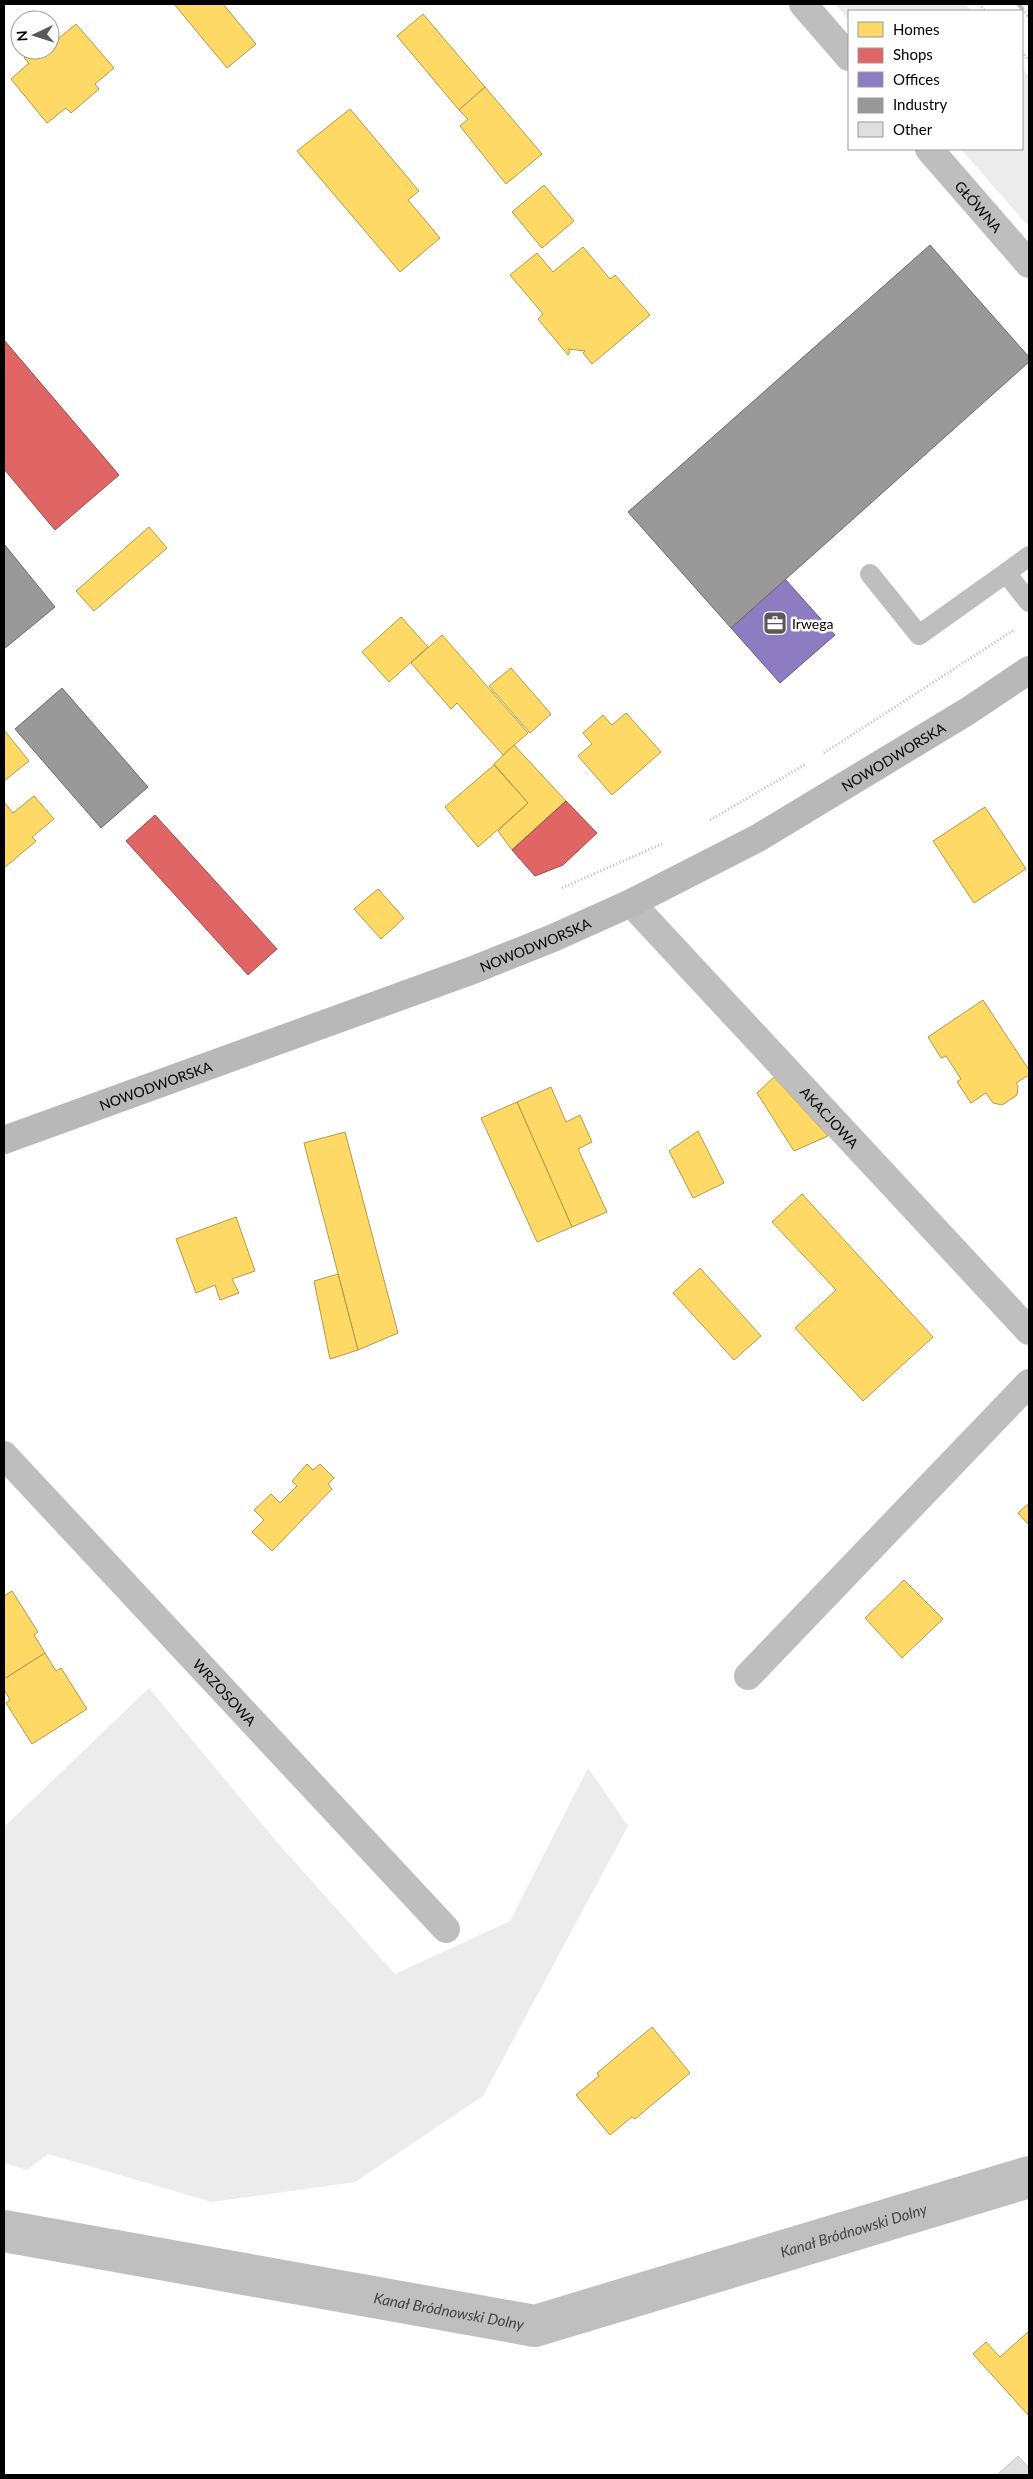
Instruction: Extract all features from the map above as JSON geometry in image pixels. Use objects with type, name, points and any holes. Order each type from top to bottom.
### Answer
[{"type":"main road","name":"NOWODWORSKA","points":[[4,1140],[472,970],[553,938],[632,903],[758,838],[968,711],[1029,670]]},
{"type":"street","points":[[803,4],[848,56]]},
{"type":"street","name":"GŁÓWNA","points":[[930,150],[1029,264]]},
{"type":"street","name":"AKACJOWA","points":[[632,903],[1029,1331]]},
{"type":"street","points":[[748,1676],[1029,1383]]},
{"type":"street","name":"WRZOSOWA","points":[[4,1455],[446,1929]]},
{"type":"lane","points":[[870,574],[919,635],[1029,556]]},
{"type":"lane","points":[[1006,573],[1029,602]]},
{"type":"path","points":[[820,756],[1021,626]]},
{"type":"path","points":[[709,820],[812,761]]},
{"type":"path","points":[[562,888],[666,842]]},
{"type":"shaded area","points":[[835,4],[965,4],[971,10],[848,10],[848,19]]},
{"type":"shaded area","points":[[1023,69],[1029,76],[1029,227],[962,150],[1023,150]]},
{"type":"shaded area","points":[[149,1688],[276,1841],[395,1974],[510,1921],[588,1768],[628,1826],[483,2096],[355,2182],[212,2202],[48,2154],[27,2170],[4,2163],[4,1827]]},
{"type":"building: Homes","points":[[174,4],[223,4],[256,44],[227,68]]},
{"type":"building: Homes","points":[[423,14],[485,87],[459,110],[397,36]]},
{"type":"building: Homes","points":[[76,24],[114,68],[95,84],[99,89],[71,113],[66,108],[47,123],[11,79],[29,63],[26,60],[60,60],[60,37]]},
{"type":"building: Homes","points":[[485,87],[542,154],[506,184],[460,126],[468,119],[459,110]]},
{"type":"building: Homes","points":[[350,109],[419,191],[408,200],[440,238],[400,272],[297,151]]},
{"type":"building: Homes","points":[[544,185],[574,221],[542,248],[512,212]]},
{"type":"building: Homes","points":[[583,247],[610,279],[615,275],[650,315],[592,364],[583,353],[585,351],[568,349],[570,352],[568,355],[538,319],[543,314],[510,275],[537,253],[553,272]]},
{"type":"building: Homes","points":[[149,527],[167,548],[94,611],[76,591]]},
{"type":"building: Homes","points":[[401,617],[428,647],[389,682],[362,652]]},
{"type":"building: Homes","points":[[442,635],[528,733],[503,755],[457,703],[451,709],[411,663]]},
{"type":"building: Homes","points":[[511,668],[551,714],[530,733],[489,686]]},
{"type":"building: Homes","points":[[626,713],[661,752],[612,795],[578,756],[592,744],[583,733],[603,715],[612,725]]},
{"type":"building: Homes","points":[[4,730],[29,761],[4,781]]},
{"type":"building: Homes","points":[[514,745],[566,801],[512,850],[498,831],[528,803],[494,764]]},
{"type":"building: Homes","points":[[494,765],[528,803],[478,847],[445,807]]},
{"type":"building: Homes","points":[[34,796],[54,819],[32,837],[36,841],[4,868],[4,802],[13,813]]},
{"type":"building: Homes","points":[[985,807],[1026,869],[974,903],[933,841]]},
{"type":"building: Homes","points":[[378,889],[404,918],[381,939],[354,909]]},
{"type":"building: Homes","points":[[983,1000],[1029,1070],[1029,1075],[1016,1083],[1018,1086],[1017,1095],[1002,1105],[993,1103],[986,1093],[971,1103],[957,1082],[961,1079],[946,1056],[941,1058],[928,1037]]},
{"type":"building: Homes","points":[[774,1077],[828,1136],[794,1151],[757,1093]]},
{"type":"building: Homes","points":[[551,1087],[566,1122],[580,1115],[592,1142],[578,1149],[607,1212],[572,1227],[517,1102]]},
{"type":"building: Homes","points":[[517,1102],[572,1227],[537,1242],[481,1118]]},
{"type":"building: Homes","points":[[698,1131],[724,1183],[693,1198],[669,1151]]},
{"type":"building: Homes","points":[[345,1132],[398,1333],[358,1350],[304,1143]]},
{"type":"building: Homes","points":[[802,1194],[933,1337],[863,1401],[795,1328],[836,1290],[772,1222]]},
{"type":"building: Homes","points":[[236,1217],[255,1271],[232,1279],[239,1293],[220,1300],[215,1285],[196,1293],[176,1239]]},
{"type":"building: Homes","points":[[700,1268],[761,1336],[734,1360],[673,1293]]},
{"type":"building: Homes","points":[[338,1274],[358,1350],[330,1359],[314,1281]]},
{"type":"building: Homes","points":[[307,1464],[313,1470],[320,1464],[334,1478],[328,1484],[332,1489],[272,1551],[252,1532],[264,1520],[254,1510],[271,1494],[280,1503],[297,1486],[292,1481]]},
{"type":"building: Homes","points":[[1029,1503],[1029,1525],[1018,1513]]},
{"type":"building: Homes","points":[[904,1580],[943,1619],[902,1658],[865,1618]]},
{"type":"building: Homes","points":[[12,1591],[38,1632],[34,1635],[45,1653],[4,1679],[4,1596]]},
{"type":"building: Homes","points":[[45,1653],[56,1671],[61,1668],[87,1709],[32,1744],[6,1703],[10,1700],[4,1689],[4,1679]]},
{"type":"building: Homes","points":[[652,2027],[690,2073],[635,2119],[632,2117],[610,2135],[576,2095],[599,2076],[597,2073]]},
{"type":"building: Homes","points":[[1028,2332],[1029,2416],[973,2354],[986,2342],[1000,2357]]},
{"type":"building: Shops","points":[[4,340],[119,475],[55,530],[4,469]]},
{"type":"building: Shops","points":[[566,801],[597,833],[563,865],[535,876],[512,850]]},
{"type":"building: Shops","points":[[155,815],[277,949],[248,975],[126,841]]},
{"type":"building: Offices","points":[[785,579],[835,635],[780,683],[731,628]]},
{"type":"building: Industry","points":[[930,245],[1029,357],[1029,362],[731,628],[628,512]]},
{"type":"building: Industry","points":[[4,544],[55,607],[4,649]]},
{"type":"building: Industry","points":[[62,688],[148,787],[101,828],[15,729]]},
{"type":"building: Other","points":[[1018,2456],[1029,2468],[1029,2475],[997,2475]]},
{"type":"waterway","name":"Kanał Bródnowski Dolny","points":[[4,2231],[535,2326],[1029,2177]]},
{"type":"railway","points":[[1018,4],[1029,16]]},
{"type":"place","name":"Irwega","points":[[775,623]]}]
